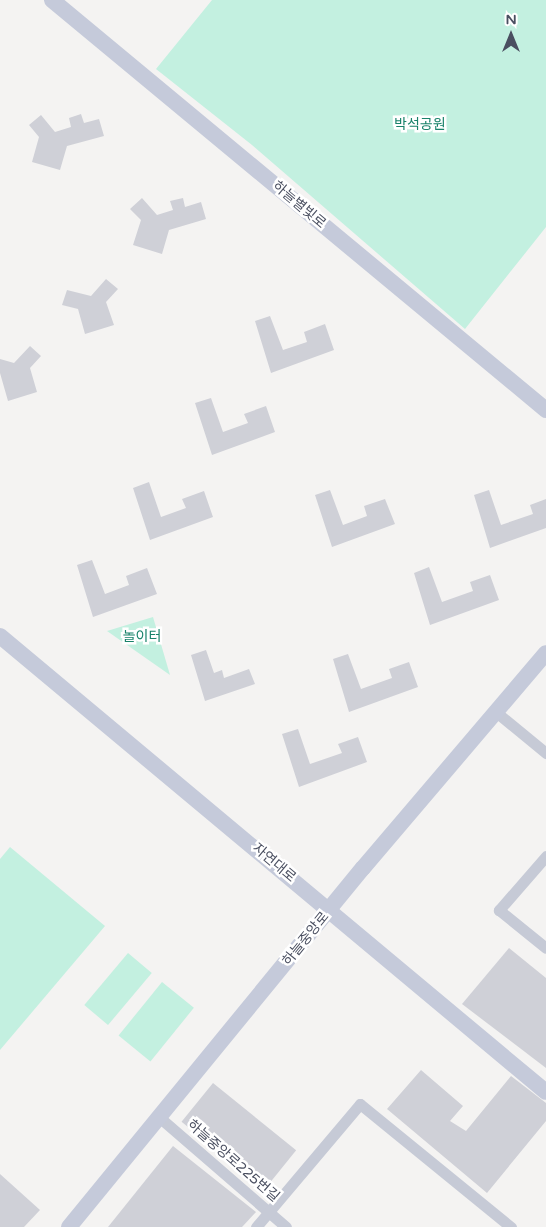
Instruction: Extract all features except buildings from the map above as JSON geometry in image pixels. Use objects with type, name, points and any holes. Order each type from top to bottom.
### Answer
[{"type":"street","name":"하늘별빛로","points":[[52,0],[546,410]]},
{"type":"street","name":"자연대로","points":[[0,636],[331,910],[546,1092]]},
{"type":"street","name":"하늘중앙로","points":[[69,1227],[546,653]]},
{"type":"street","points":[[496,712],[546,753]]},
{"type":"street","points":[[546,856],[499,910],[546,948]]},
{"type":"street","points":[[256,1227],[360,1104],[511,1227]]},
{"type":"street","name":"하늘중앙로225번길","points":[[160,1117],[286,1227]]},
{"type":"green space","name":"박석공원","points":[[212,0],[546,0],[546,227],[465,329],[252,145],[156,69]]},
{"type":"green space","name":"놀이터","points":[[153,617],[170,675],[107,631]]},
{"type":"green space","points":[[10,847],[105,926],[0,1050],[0,859]]},
{"type":"green space","points":[[128,953],[152,973],[108,1025],[84,1005]]},
{"type":"green space","points":[[162,982],[194,1008],[150,1061],[119,1036]]}]
